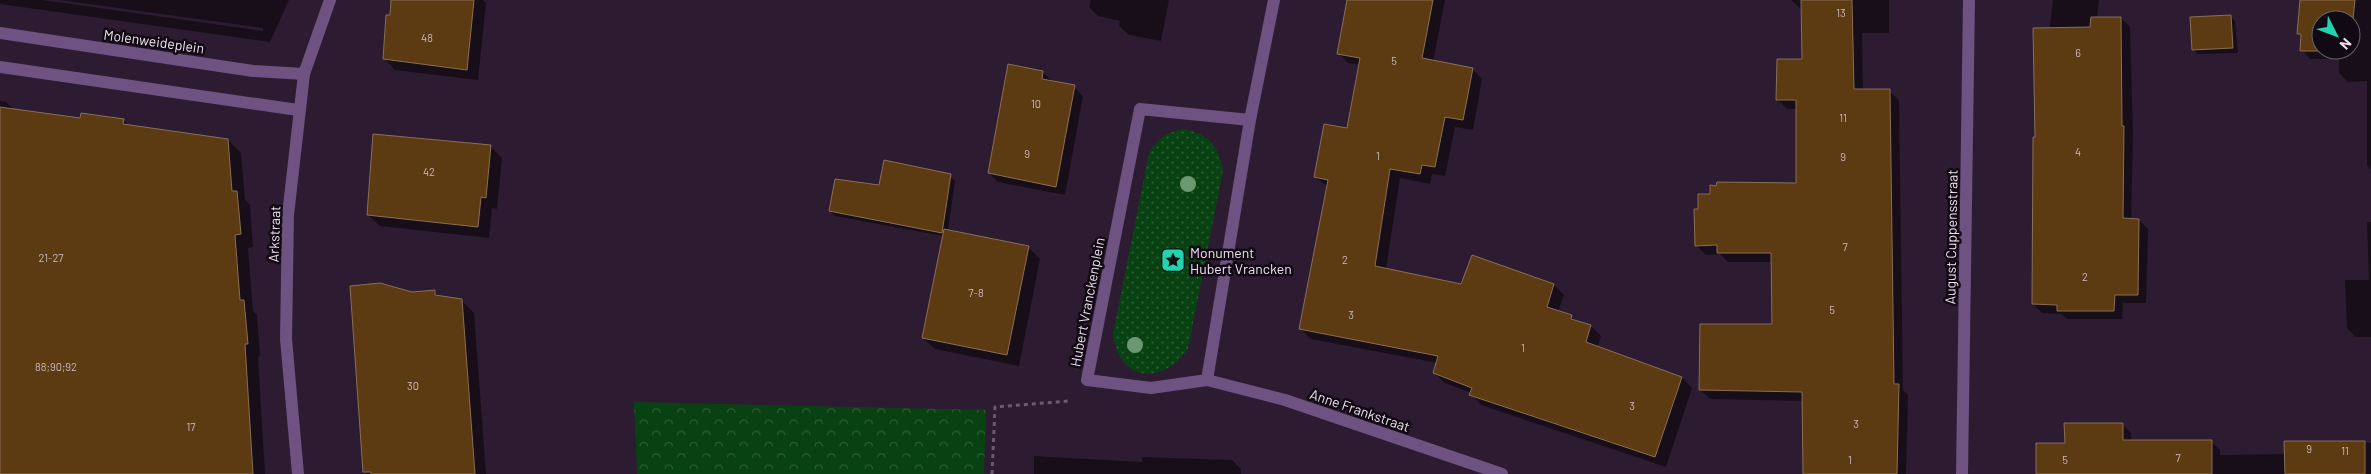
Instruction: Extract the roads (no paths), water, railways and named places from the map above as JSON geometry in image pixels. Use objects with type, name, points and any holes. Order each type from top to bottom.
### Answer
[{"type":"street","name":"Arkstraat","points":[[298,474],[286,339],[288,215],[298,110],[304,74],[330,0]]},
{"type":"street","points":[[1207,380],[1250,120],[1274,0]]},
{"type":"street","name":"August Cuppensstraat","points":[[1962,474],[1969,0]]},
{"type":"street","name":"Molenweideplein","points":[[0,33],[253,71],[304,74]]},
{"type":"street","points":[[0,67],[298,110]]},
{"type":"street","name":"Hubert Vranckenplein","points":[[1207,380],[1151,388],[1087,380],[1140,109],[1250,120]]},
{"type":"street","name":"Anne Frankstraat","points":[[1207,380],[1285,400],[1502,474]]},
{"type":"place","name":"Monument Hubert Vrancken","points":[[1173,260]]}]
